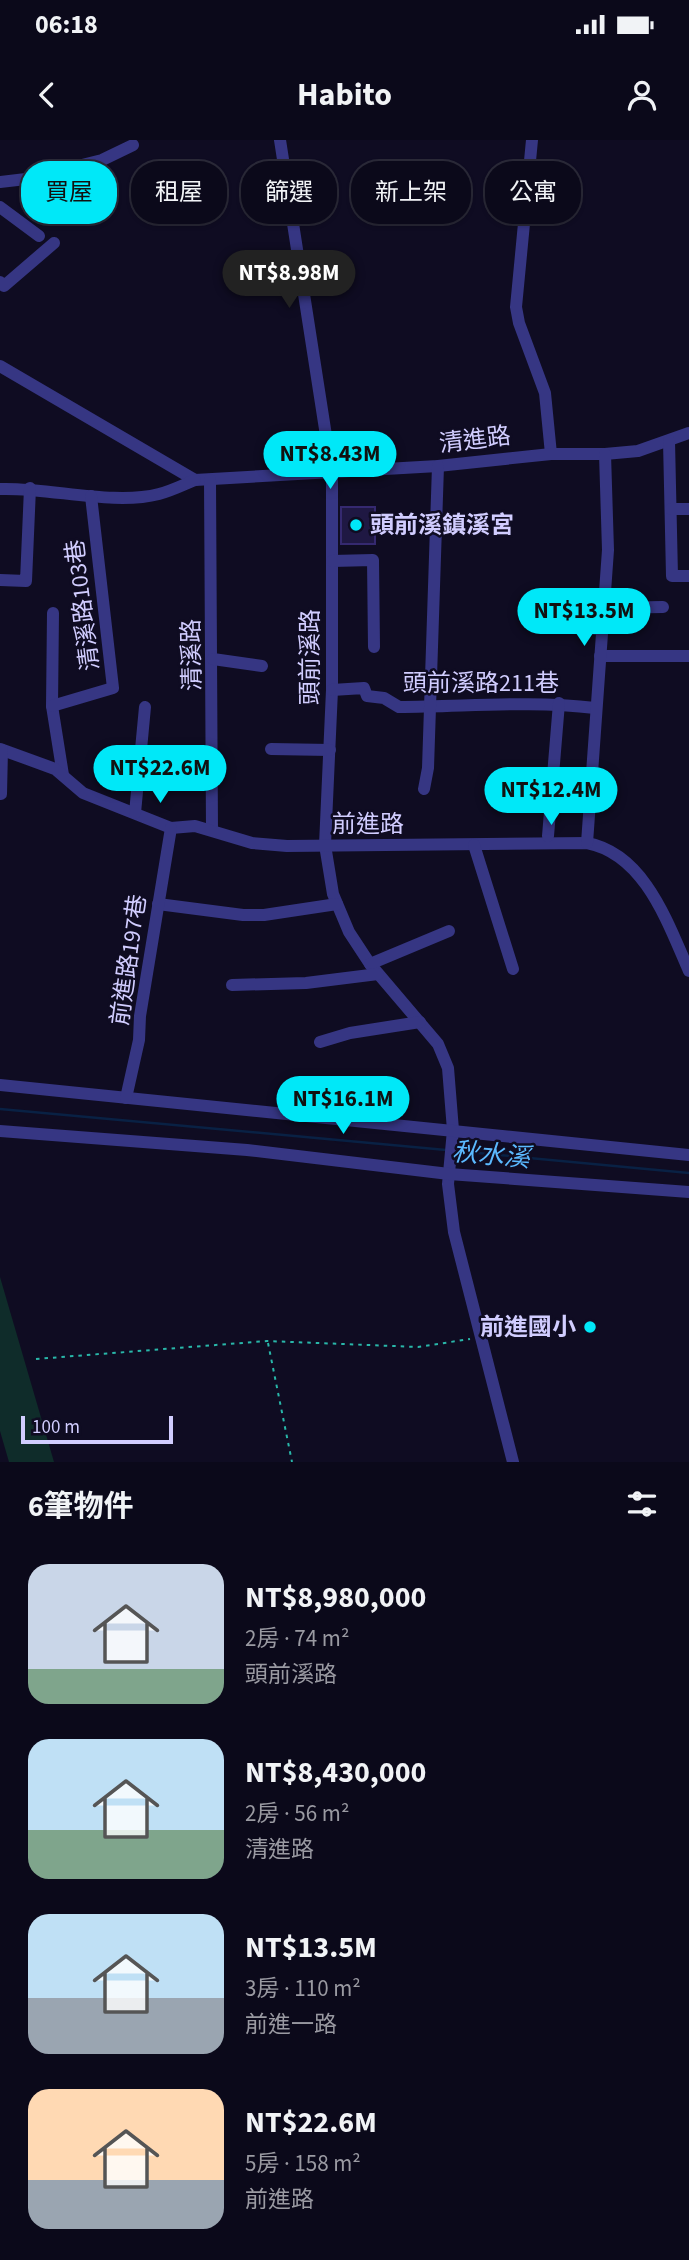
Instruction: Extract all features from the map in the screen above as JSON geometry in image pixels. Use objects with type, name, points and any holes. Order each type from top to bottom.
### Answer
[{"type":"street","name":"頭前溪路","points":[[280,140],[332,474],[332,690],[325,845],[337,904],[349,932],[374,969],[438,1044],[448,1068],[453,1135],[449,1176]]},
{"type":"street","points":[[532,140],[516,307],[519,323],[545,393],[551,454]]},
{"type":"street","points":[[0,182],[26,179],[102,160],[134,145]]},
{"type":"street","points":[[0,207],[39,236]]},
{"type":"street","points":[[0,282],[4,286],[54,243]]},
{"type":"street","points":[[0,366],[195,480]]},
{"type":"street","name":"清進路","points":[[195,480],[332,474],[551,454],[605,454],[638,450],[689,433]]},
{"type":"street","points":[[669,441],[672,576],[689,576]]},
{"type":"street","points":[[587,843],[608,528],[605,454]]},
{"type":"street","points":[[424,789],[428,768],[431,707],[438,466]]},
{"type":"street","points":[[0,489],[30,488],[91,496],[147,497],[195,480]]},
{"type":"street","name":"清溪路","points":[[211,480],[212,829]]},
{"type":"street","points":[[0,580],[26,581],[30,488]]},
{"type":"street","name":"清溪路103巷","points":[[52,706],[113,688],[91,496]]},
{"type":"street","points":[[671,509],[689,509]]},
{"type":"street","points":[[332,561],[373,560],[373,647]]},
{"type":"street","points":[[604,608],[663,607]]},
{"type":"street","points":[[53,613],[52,706],[63,775]]},
{"type":"street","points":[[534,625],[602,629]]},
{"type":"street","points":[[600,656],[689,656]]},
{"type":"street","points":[[213,659],[262,666]]},
{"type":"street","name":"頭前溪路211巷","points":[[332,690],[364,688],[367,696],[384,698],[396,706],[559,703],[595,708]]},
{"type":"street","points":[[548,836],[559,703]]},
{"type":"street","points":[[135,813],[145,707]]},
{"type":"street","points":[[1,749],[1,794]]},
{"type":"street","name":"前進路","points":[[1,749],[55,769],[83,793],[171,828],[195,826],[212,829],[252,843],[287,846],[600,845],[614,853],[647,886],[660,906],[689,971]]},
{"type":"street","points":[[271,749],[330,750]]},
{"type":"street","name":"前進路197巷","points":[[125,1098],[139,1040],[140,1016],[171,828]]},
{"type":"street","points":[[474,845],[513,969]]},
{"type":"street","points":[[158,904],[243,915],[264,915],[337,904]]},
{"type":"street","points":[[232,985],[306,983],[374,969],[449,931]]},
{"type":"street","points":[[320,1042],[350,1033],[420,1022]]},
{"type":"street","points":[[0,1085],[453,1135],[689,1155]]},
{"type":"street","points":[[0,1131],[247,1150],[449,1176],[689,1192]]},
{"type":"street","points":[[449,1176],[454,1232],[513,1462]]},
{"type":"path","points":[[37,1359],[267,1341],[418,1348],[481,1337]]},
{"type":"path","points":[[267,1341],[292,1462]]},
{"type":"green space","points":[[0,1277],[54,1462],[9,1462],[0,1431]]},
{"type":"building","name":"頭前溪鎮溪宮","points":[[341,507],[375,507],[375,544],[341,544]]},
{"type":"waterway","name":"秋水溪","points":[[0,1109],[446,1150]]},
{"type":"waterway","name":"秋水溪","points":[[456,1151],[689,1173]]},
{"type":"place","name":"頭前溪鎮溪宮","points":[[356,525]]},
{"type":"place","name":"前進國小","points":[[590,1327]]}]
